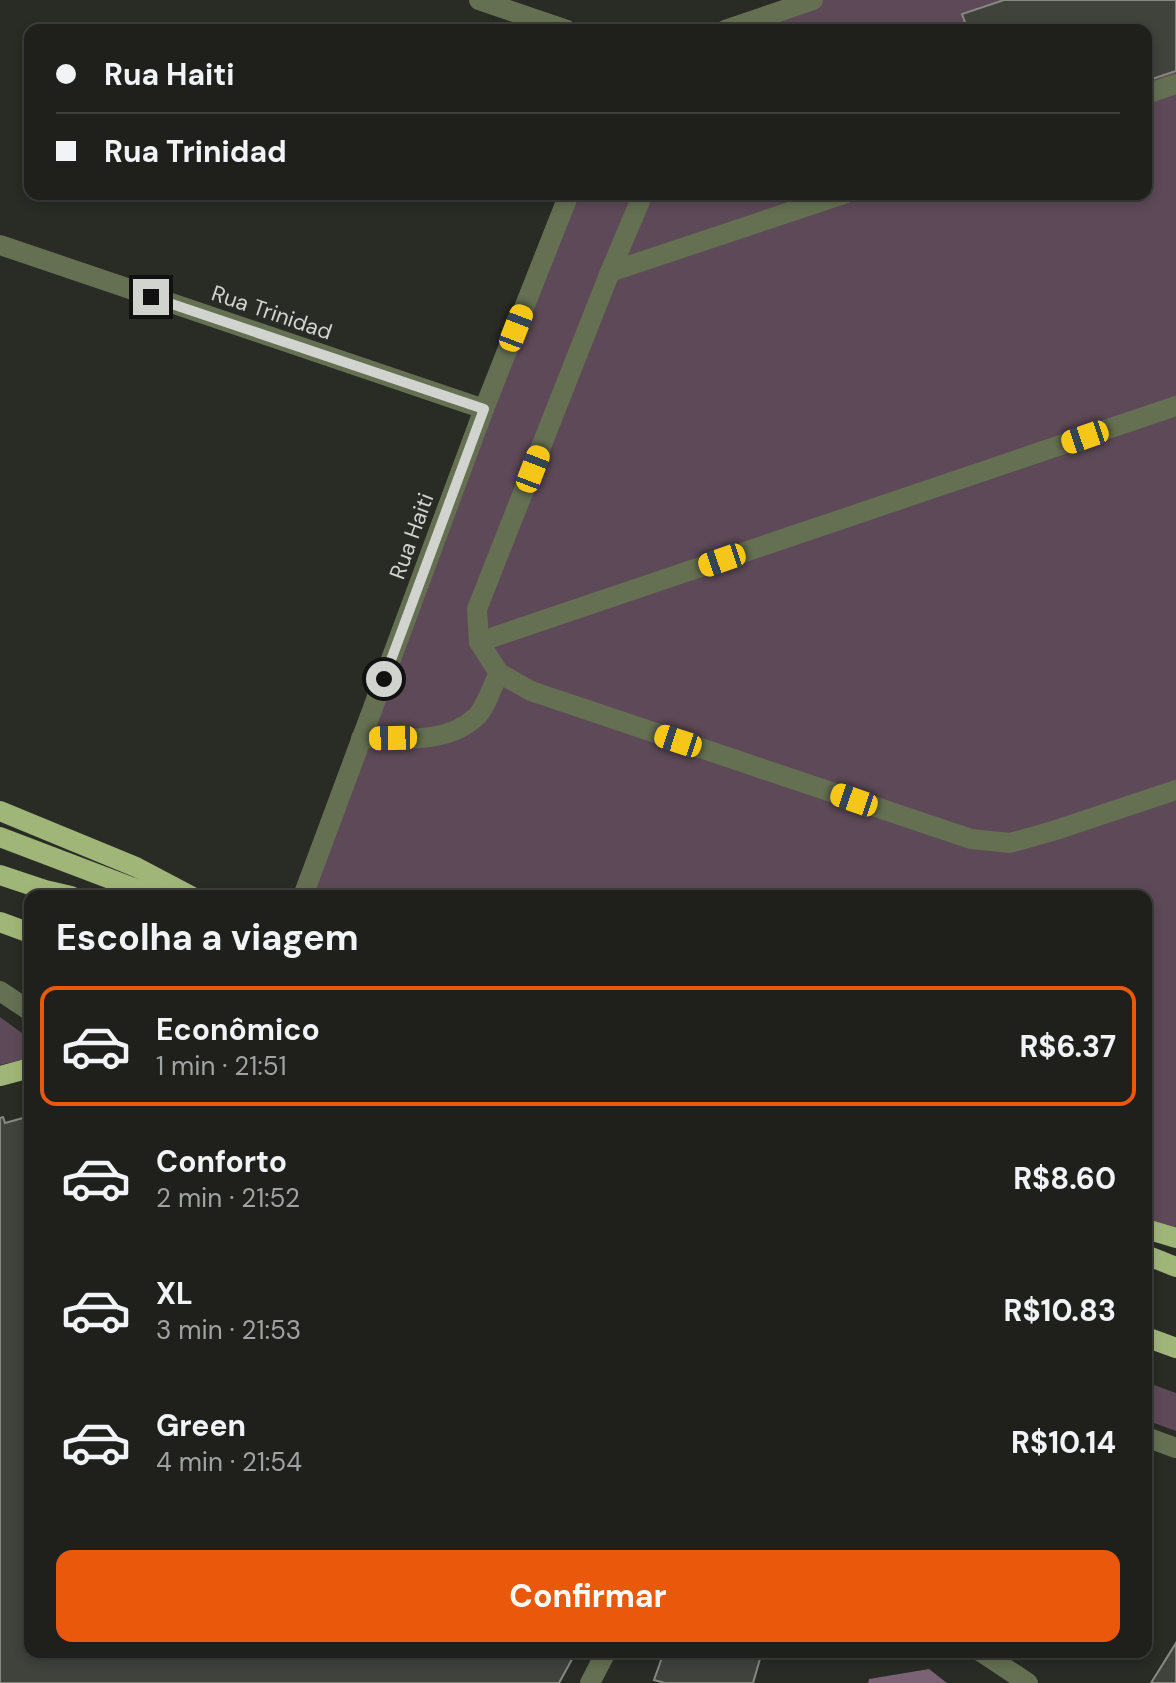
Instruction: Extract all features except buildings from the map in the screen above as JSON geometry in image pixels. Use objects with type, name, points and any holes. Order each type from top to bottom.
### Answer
[{"type":"main road","points":[[0,811],[136,867],[180,890]]},
{"type":"main road","points":[[0,837],[139,890]]},
{"type":"main road","points":[[0,875],[45,890]]},
{"type":"main road","points":[[0,922],[24,931]]},
{"type":"main road","points":[[0,1076],[24,1070]]},
{"type":"main road","points":[[1152,1231],[1176,1238]]},
{"type":"main road","points":[[1152,1257],[1176,1267]]},
{"type":"main road","points":[[1152,1339],[1176,1348]]},
{"type":"street","points":[[479,0],[549,24]]},
{"type":"street","points":[[743,24],[813,0]]},
{"type":"street","points":[[1152,92],[1176,84]]},
{"type":"street","name":"Rua Haiti","points":[[305,890],[484,409],[567,200]]},
{"type":"street","points":[[640,200],[477,609],[479,642],[499,673],[531,691],[971,839],[1010,843],[1176,790]]},
{"type":"street","points":[[610,272],[826,200]]},
{"type":"street","name":"Rua Trinidad","points":[[0,245],[484,409]]},
{"type":"street","points":[[479,642],[1176,406]]},
{"type":"street","points":[[361,738],[424,737],[453,733],[478,716],[499,673]]},
{"type":"street","points":[[0,991],[24,1007]]},
{"type":"street","points":[[1152,1439],[1176,1448]]},
{"type":"street","points":[[590,1683],[603,1658]]},
{"type":"street","points":[[990,1658],[1028,1683]]},
{"type":"shaded area","points":[[817,0],[1176,0],[1176,1236],[1152,1228],[1152,890],[305,890],[568,200],[1152,200],[1152,24],[745,24]]},
{"type":"shaded area","points":[[0,1017],[24,1035],[24,1059],[0,1065]]},
{"type":"shaded area","points":[[1152,1384],[1176,1393],[1176,1431],[1152,1422]]},
{"type":"shaded area","points":[[929,1669],[947,1683],[868,1683],[869,1679]]},
{"type":"route","points":[[151,297],[484,409],[384,679]]}]
